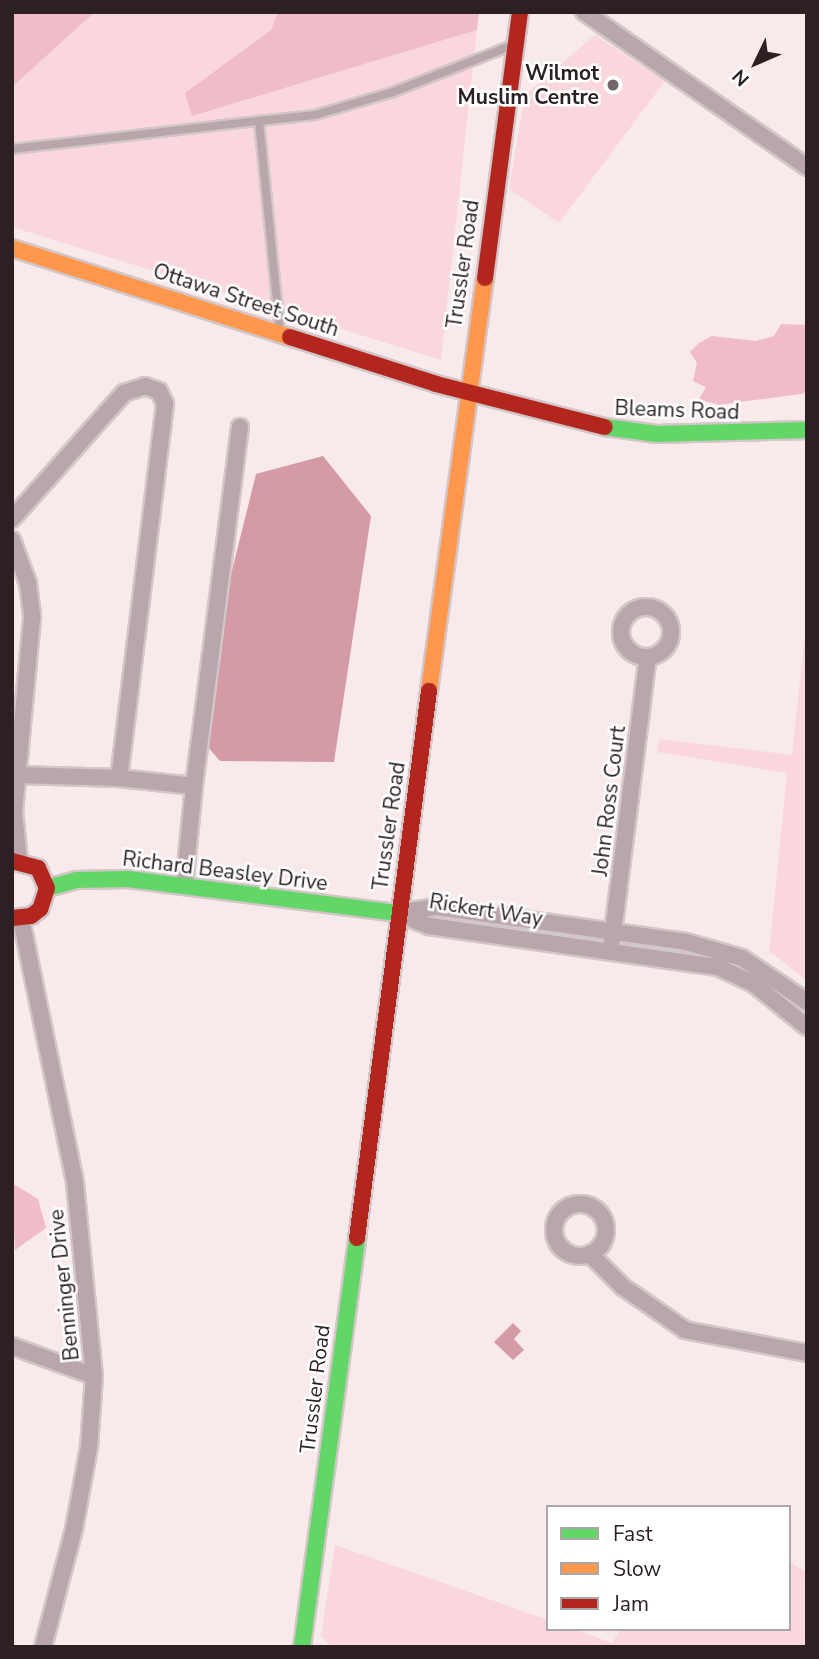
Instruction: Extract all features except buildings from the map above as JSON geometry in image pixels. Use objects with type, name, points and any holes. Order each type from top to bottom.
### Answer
[{"type":"main road","name":"Trussler Road","points":[[302,1647],[467,392],[520,12]]},
{"type":"main road","name":"Ottawa Street South","points":[[12,248],[467,392]]},
{"type":"main road","name":"Bleams Road","points":[[467,392],[564,420],[629,432],[699,435],[807,430]]},
{"type":"main road","points":[[15,860],[38,868],[47,888],[40,909],[17,918]]},
{"type":"main road","name":"Richard Beasley Drive","points":[[47,888],[102,878],[398,913]]},
{"type":"street","points":[[584,12],[807,167]]},
{"type":"street","points":[[12,519],[124,393],[145,386],[159,391],[165,404],[119,778]]},
{"type":"street","points":[[184,886],[194,786],[240,427]]},
{"type":"street","points":[[12,540],[27,583],[32,618],[14,812],[15,860]]},
{"type":"street","name":"John Ross Court","points":[[610,950],[648,657]]},
{"type":"street","points":[[18,775],[119,778],[194,786]]},
{"type":"street","name":"Rickert Way","points":[[398,913],[438,907],[613,931],[727,952],[756,965],[807,1002]]},
{"type":"street","name":"Rickert Way","points":[[398,913],[429,926],[718,967],[754,984],[807,1027]]},
{"type":"street","name":"Benninger Drive","points":[[17,918],[75,1182],[94,1376],[89,1447],[74,1529],[43,1647]]},
{"type":"street","points":[[590,1254],[623,1287],[685,1330],[807,1353]]},
{"type":"street","points":[[12,1346],[94,1376]]},
{"type":"lane","points":[[12,149],[315,115],[393,92],[515,44]]},
{"type":"lane","points":[[259,121],[280,333]]},
{"type":"shaded area","points":[[12,12],[95,12],[12,87]]},
{"type":"shaded area","points":[[95,12],[278,12],[271,30],[186,93],[192,116],[477,30],[441,360],[12,227],[12,87]]},
{"type":"shaded area","points":[[278,12],[479,12],[477,30],[192,116],[185,93],[271,30]]},
{"type":"shaded area","points":[[595,35],[665,81],[559,223],[509,189],[525,95]]},
{"type":"shaded area","points":[[781,324],[807,325],[807,393],[719,405],[699,399],[706,387],[693,381],[697,363],[690,352],[699,343],[712,336],[756,341],[774,336]]},
{"type":"shaded area","points":[[323,456],[371,516],[334,762],[220,761],[207,746],[211,655],[256,474]]},
{"type":"shaded area","points":[[807,616],[807,981],[769,951],[787,773],[657,752],[660,739],[792,755]]},
{"type":"shaded area","points":[[12,1183],[38,1199],[46,1228],[15,1250]]},
{"type":"shaded area","points":[[513,1323],[521,1331],[514,1339],[524,1350],[513,1360],[494,1342]]},
{"type":"shaded area","points":[[335,1545],[546,1619],[546,1631],[579,1631],[612,1643],[620,1631],[791,1631],[791,1562],[807,1573],[807,1647],[332,1647],[321,1636]]},
{"type":"traffic: fast","points":[[605,427],[657,434],[807,430]]},
{"type":"traffic: fast","points":[[47,888],[76,880],[128,879],[398,913]]},
{"type":"traffic: fast","points":[[302,1647],[357,1238]]},
{"type":"traffic: slow","points":[[12,248],[290,337]]},
{"type":"traffic: slow","points":[[429,691],[485,278]]},
{"type":"traffic: jam","points":[[485,278],[520,12]]},
{"type":"traffic: jam","points":[[290,337],[436,384],[605,427]]},
{"type":"traffic: jam","points":[[357,1238],[429,691]]},
{"type":"traffic: jam","points":[[12,861],[38,868],[47,888],[40,909],[31,916],[12,918]]},
{"type":"place","name":"Wilmot Muslim Centre","points":[[613,85]]}]
